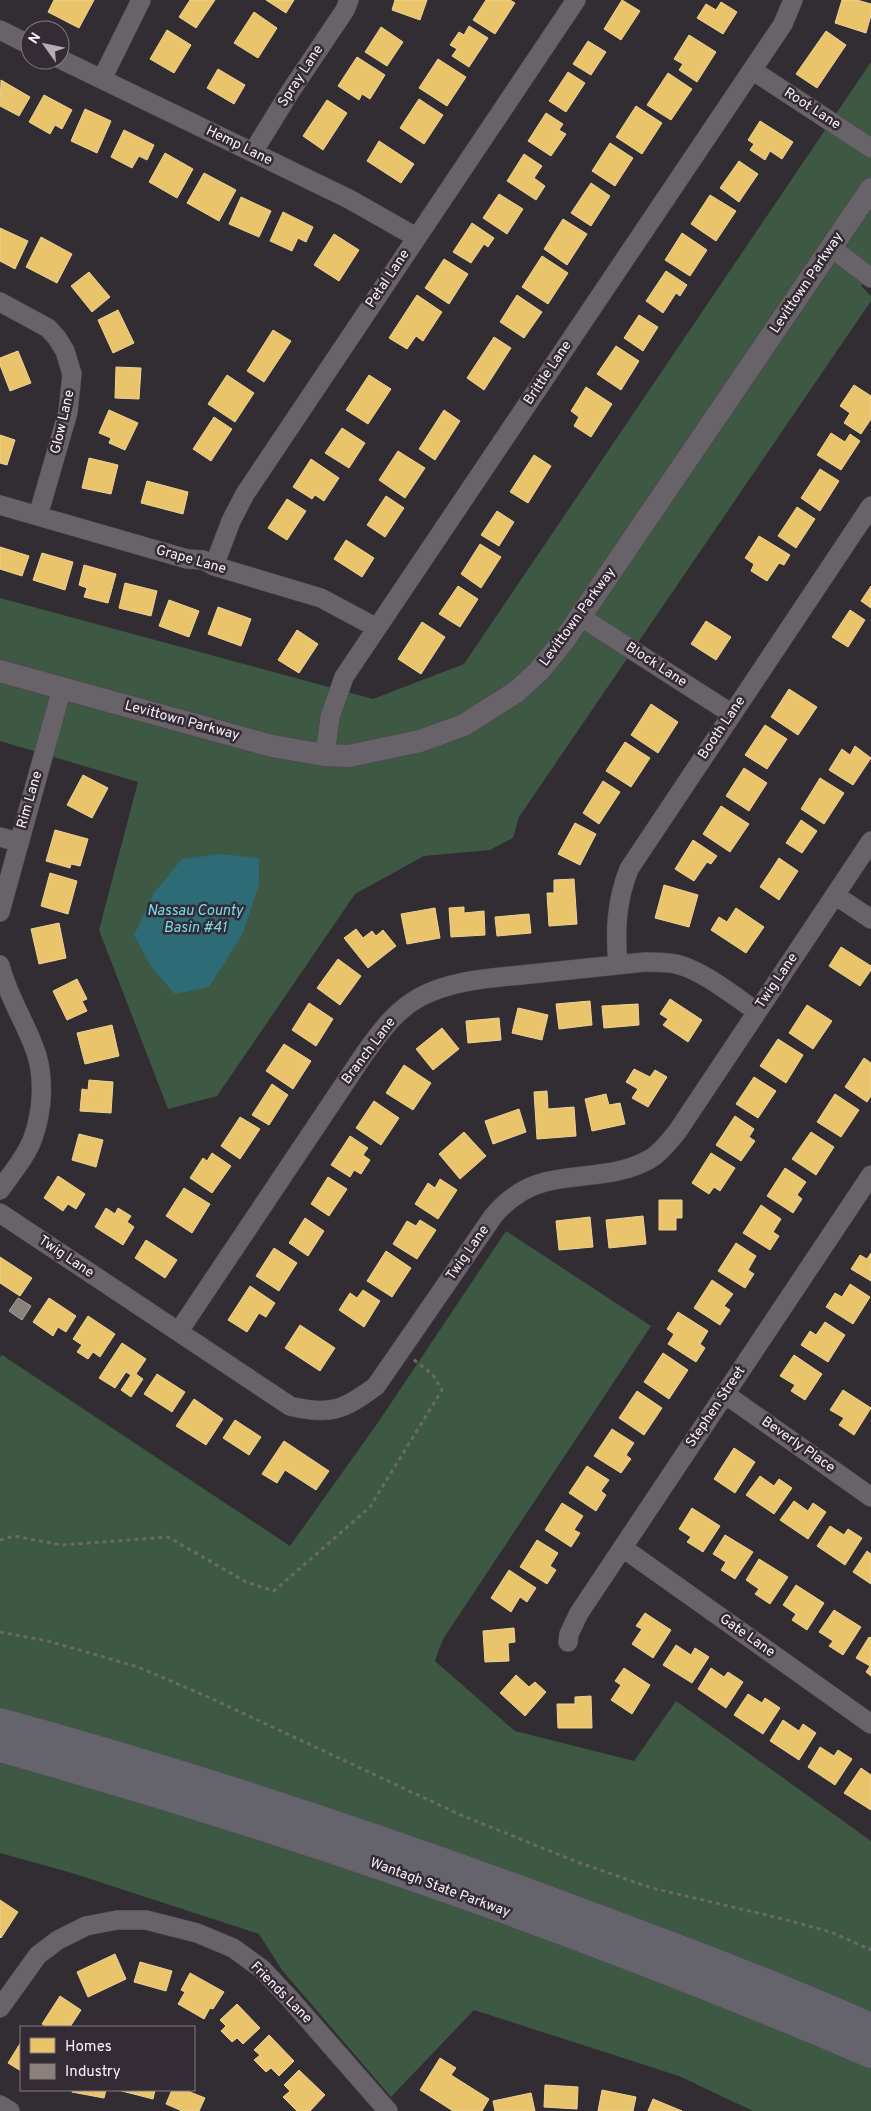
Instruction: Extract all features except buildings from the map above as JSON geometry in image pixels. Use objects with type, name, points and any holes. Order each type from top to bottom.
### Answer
[{"type":"highway","name":"Wantagh State Parkway","points":[[0,1722],[271,1804],[463,1868],[672,1946],[871,2027]]},
{"type":"highway","name":"Wantagh State Parkway","points":[[0,1748],[204,1809],[377,1866],[612,1950],[871,2054]]},
{"type":"street","points":[[102,79],[140,0]]},
{"type":"street","name":"Spray Lane","points":[[253,152],[290,92],[345,10],[349,0]]},
{"type":"street","name":"Petal Lane","points":[[214,566],[245,494],[576,0]]},
{"type":"street","name":"Brittle Lane","points":[[325,755],[330,717],[344,677],[783,24],[793,0]]},
{"type":"street","points":[[0,30],[20,40]]},
{"type":"street","name":"Hemp Lane","points":[[70,64],[349,199],[416,237]]},
{"type":"street","name":"Root Lane","points":[[752,70],[871,148]]},
{"type":"street","name":"Levittown Parkway","points":[[0,671],[272,746],[325,755],[349,756],[380,751],[420,741],[464,725],[516,692],[539,671],[565,639],[871,189]]},
{"type":"street","points":[[832,248],[871,278]]},
{"type":"street","name":"Glow Lane","points":[[0,302],[48,328],[65,351],[72,374],[72,390],[68,412],[38,516]]},
{"type":"street","name":"Grape Lane","points":[[0,505],[187,558],[203,560],[214,566],[322,598],[377,628]]},
{"type":"street","name":"Booth Lane","points":[[618,965],[615,933],[616,911],[629,869],[871,506]]},
{"type":"street","name":"Block Lane","points":[[581,616],[732,714]]},
{"type":"street","name":"Rim Lane","points":[[0,912],[62,688]]},
{"type":"street","points":[[0,837],[18,842]]},
{"type":"street","name":"Twig Lane","points":[[0,1213],[290,1406],[326,1412],[352,1404],[376,1386],[494,1215],[504,1204],[521,1192],[544,1182],[616,1173],[651,1159],[664,1148],[677,1132],[871,841]]},
{"type":"street","points":[[835,895],[871,919]]},
{"type":"street","name":"Branch Lane","points":[[179,1332],[384,1026],[420,997],[450,985],[490,978],[645,962],[678,965],[702,976],[756,1012]]},
{"type":"street","points":[[0,965],[3,987],[35,1048],[41,1080],[41,1100],[33,1137],[25,1154],[0,1190]]},
{"type":"street","name":"Stephen Street","points":[[568,1642],[569,1634],[579,1613],[871,1175]]},
{"type":"street","name":"Beverly Place","points":[[725,1394],[871,1497]]},
{"type":"street","name":"Gate Lane","points":[[623,1548],[871,1724]]},
{"type":"street","name":"Friends Lane","points":[[3,1996],[38,1955],[58,1940],[86,1926],[116,1920],[146,1920],[197,1933],[233,1948],[262,1969],[292,2000],[388,2111]]},
{"type":"street","points":[[0,2105],[10,2111]]},
{"type":"path","points":[[0,1540],[14,1536],[62,1544],[168,1537],[246,1582],[274,1591],[370,1507],[442,1390],[433,1375],[401,1350]]},
{"type":"path","points":[[0,1632],[48,1641],[138,1667],[206,1696],[462,1816],[577,1862],[652,1888],[831,1932],[871,1950]]},
{"type":"green space","points":[[871,62],[871,272],[861,286],[871,296],[871,301],[519,817],[513,838],[490,850],[424,856],[355,894],[217,1096],[168,1109],[99,930],[138,782],[0,741],[0,598],[373,699],[464,664]]},
{"type":"green space","points":[[506,1231],[651,1326],[443,1639],[435,1661],[515,1731],[634,1761],[676,1701],[871,1841],[871,2015],[47,1721],[0,1708],[0,1357],[2,1355],[290,1546],[379,1421]]},
{"type":"green space","points":[[0,1758],[232,1828],[471,1910],[667,1981],[871,2067],[871,2111],[753,2111],[679,2076],[474,2010],[391,2097],[282,1970],[259,1934],[72,1873],[0,1853]]},
{"type":"water","name":"Nassau County Basin #41","points":[[222,854],[259,858],[259,884],[242,935],[209,987],[175,994],[152,968],[134,935],[154,893],[182,859]]}]
